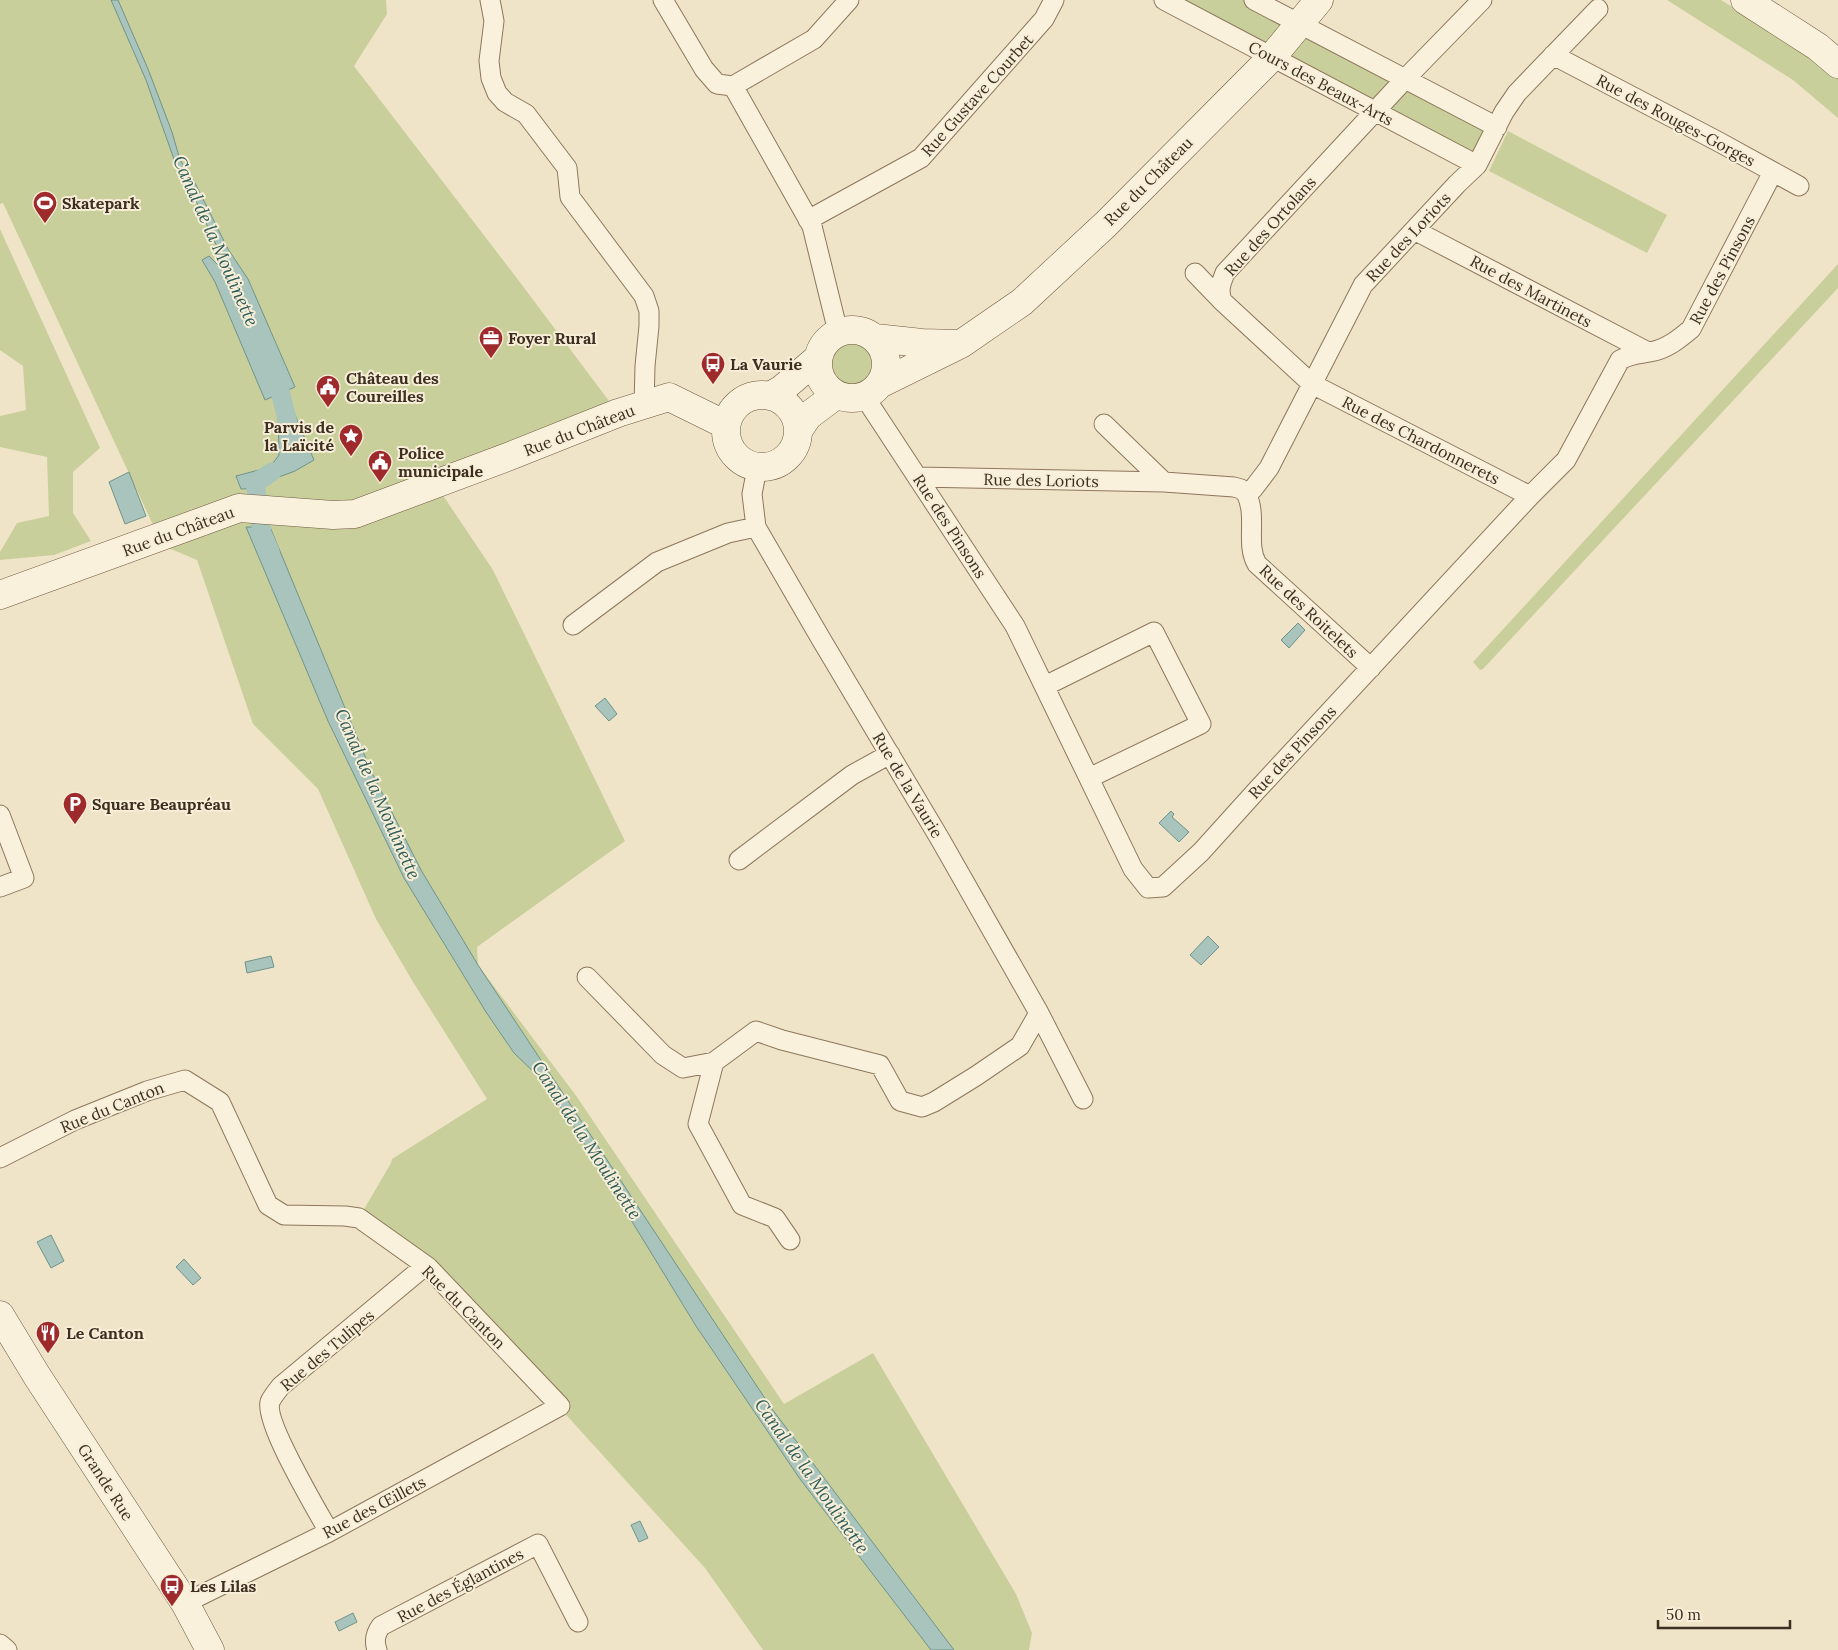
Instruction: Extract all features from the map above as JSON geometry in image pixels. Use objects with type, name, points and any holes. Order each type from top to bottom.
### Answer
[{"type":"street","points":[[490,0],[494,21],[489,61],[497,93],[505,102],[526,114],[567,168],[570,197],[644,296],[649,311],[650,326],[645,366],[644,405]]},
{"type":"street","points":[[663,0],[704,69],[717,84],[734,86],[814,39],[849,0]]},
{"type":"street","name":"Rue Gustave Courbet","points":[[808,220],[921,158],[1044,19],[1054,0]]},
{"type":"street","name":"Cours des Beaux-Arts","points":[[1164,0],[1478,165]]},
{"type":"street","points":[[1254,0],[1497,127]]},
{"type":"street","name":"Rue du Château","points":[[872,390],[961,344],[1022,302],[1106,224],[1272,57],[1319,0]]},
{"type":"street","name":"Rue des Ortolans","points":[[1312,384],[1216,294],[1220,293],[1220,284],[1226,273],[1324,165],[1376,112],[1404,79],[1482,0]]},
{"type":"street","points":[[1745,0],[1818,47],[1838,64]]},
{"type":"street","name":"Rue des Loriots","points":[[918,477],[1164,482],[1234,487],[1246,493],[1253,489],[1269,468],[1364,285],[1414,230],[1478,165],[1504,112],[1517,93],[1598,9]]},
{"type":"street","name":"Rue des Rouges-Gorges","points":[[1553,55],[1799,186]]},
{"type":"street","points":[[734,86],[812,226],[838,332]]},
{"type":"street","name":"Rue des Pinsons","points":[[872,390],[918,477],[1015,626],[1132,869],[1148,888],[1162,887],[1201,852],[1530,496],[1566,460],[1620,360],[1635,353],[1648,352],[1675,343],[1691,329],[1773,172]]},
{"type":"street","name":"Rue des Martinets","points":[[1414,230],[1648,352]]},
{"type":"street","points":[[1195,273],[1216,294]]},
{"type":"street","points":[[848,330],[866,332],[875,338],[880,344],[886,360],[884,377],[872,390],[846,398],[836,395],[827,388],[821,379],[818,369],[818,358],[822,348],[829,339],[838,332],[848,330]]},
{"type":"street","points":[[1617,336],[1620,344],[1620,360]]},
{"type":"street","points":[[875,338],[922,343],[961,344]]},
{"type":"street","points":[[770,396],[782,389],[818,358]]},
{"type":"street","name":"Rue des Chardonnerets","points":[[1312,384],[1530,496]]},
{"type":"street","points":[[758,395],[770,396],[780,400],[790,408],[796,419],[798,431],[796,443],[790,454],[781,462],[770,467],[757,468],[736,458],[729,448],[726,437],[726,425],[730,414],[746,398],[758,395]]},
{"type":"street","points":[[798,431],[808,416],[836,395]]},
{"type":"street","name":"Rue du Château","points":[[0,595],[239,508],[333,515],[356,514],[669,397],[726,425]]},
{"type":"street","points":[[1104,424],[1164,482]]},
{"type":"street","points":[[1136,482],[1146,465]]},
{"type":"street","name":"Rue de la Vaurie","points":[[757,468],[752,494],[756,527],[940,838],[1039,1013],[1083,1099]]},
{"type":"street","name":"Rue des Roitelets","points":[[1246,493],[1252,512],[1253,557],[1257,564],[1371,668]]},
{"type":"street","points":[[573,625],[657,562],[728,533],[756,527]]},
{"type":"street","points":[[1045,686],[1154,632],[1202,724],[1089,778]]},
{"type":"street","points":[[740,860],[852,776],[890,754]]},
{"type":"street","points":[[0,815],[24,878],[0,887]]},
{"type":"street","points":[[587,977],[662,1055],[683,1068],[714,1062],[756,1031],[782,1040],[880,1065],[900,1101],[922,1107],[934,1102],[976,1076],[1020,1046],[1039,1013]]},
{"type":"street","points":[[714,1062],[698,1124],[742,1205],[775,1218],[790,1240]]},
{"type":"street","name":"Rue du Canton","points":[[0,1158],[75,1120],[147,1091],[185,1080],[220,1102],[268,1205],[284,1215],[359,1218],[428,1267],[560,1406]]},
{"type":"street","name":"Rue des Tulipes","points":[[329,1532],[277,1435],[270,1417],[270,1403],[281,1386],[419,1271],[428,1267]]},
{"type":"street","name":"Grande Rue","points":[[0,1315],[36,1376],[185,1603],[206,1649]]},
{"type":"street","name":"Rue des Œillets","points":[[185,1603],[329,1532],[560,1406]]},
{"type":"street","name":"Rue des Églantines","points":[[377,1650],[376,1632],[381,1626],[538,1544],[578,1622]]},
{"type":"street","points":[[0,1644],[7,1650]]},
{"type":"green space","points":[[0,0],[386,0],[387,14],[354,66],[618,413],[436,485],[493,570],[625,841],[477,947],[478,965],[577,1097],[784,1404],[873,1353],[1016,1594],[1032,1633],[1029,1650],[763,1650],[705,1568],[559,1407],[427,1266],[359,1218],[392,1159],[487,1099],[413,982],[376,919],[318,789],[253,724],[197,560],[166,547],[154,527],[3,203],[0,204]]},
{"type":"green space","points":[[1164,0],[1254,0],[1497,127],[1477,165]]},
{"type":"green space","points":[[1667,0],[1721,0],[1815,58],[1838,78],[1838,118],[1793,80]]},
{"type":"green space","points":[[1508,131],[1667,215],[1647,253],[1489,171]]},
{"type":"green space","points":[[0,229],[100,448],[73,472],[73,513],[91,541],[54,555],[0,560],[0,552],[17,523],[49,516],[47,457],[0,447],[0,416],[26,410],[23,366],[0,350]]},
{"type":"green space","points":[[1838,264],[1838,288],[1483,669],[1480,670],[1473,662]]},
{"type":"green space","points":[[845,337],[857,337],[865,340],[873,348],[877,358],[877,369],[873,377],[866,384],[853,390],[836,383],[828,374],[825,363],[831,347]]},
{"type":"water","points":[[111,0],[118,0],[148,69],[172,132],[180,160],[195,183],[228,249],[248,279],[295,387],[265,400],[215,282],[202,260],[209,256],[219,266],[224,262],[190,188],[175,162],[146,80]]},
{"type":"water","points":[[290,403],[314,460],[295,471],[263,483],[263,488],[241,489],[236,476],[270,467],[279,455],[278,409]]},
{"type":"water","points":[[129,472],[146,516],[125,524],[109,482]]},
{"type":"water","points":[[246,527],[270,527],[372,773],[421,870],[478,965],[772,1409],[954,1650],[931,1650],[800,1479],[696,1326],[571,1122],[539,1077],[514,1053],[486,1012],[404,878],[328,721]]},
{"type":"water","points":[[1298,623],[1305,630],[1289,648],[1281,640]]},
{"type":"water","points":[[605,698],[617,714],[609,721],[595,706]]},
{"type":"water","points":[[1171,811],[1174,814],[1172,817],[1189,832],[1179,842],[1159,823]]},
{"type":"water","points":[[1208,936],[1219,947],[1201,965],[1190,955]]},
{"type":"water","points":[[271,956],[274,967],[247,973],[245,962]]},
{"type":"water","points":[[51,1235],[64,1261],[51,1268],[37,1242]]},
{"type":"water","points":[[184,1259],[201,1278],[193,1285],[176,1267]]},
{"type":"water","points":[[640,1521],[648,1538],[639,1542],[631,1525]]},
{"type":"water","points":[[353,1613],[357,1622],[339,1631],[335,1622]]},
{"type":"waterway","name":"Canal de la Moulinette","points":[[272,368],[278,383],[290,431]]},
{"type":"waterway","name":"Canal de la Moulinette","points":[[270,551],[262,533],[255,483],[272,472]]},
{"type":"place","name":"Skatepark","points":[[45,224]]},
{"type":"place","name":"Foyer Rural","points":[[491,359]]},
{"type":"place","name":"La Vaurie","points":[[713,385]]},
{"type":"place","name":"Château des Coureilles","points":[[328,408]]},
{"type":"place","name":"Parvis de la Laïcité","points":[[351,457]]},
{"type":"place","name":"Police municipale","points":[[380,483]]},
{"type":"place","name":"Square Beaupréau","points":[[75,825]]},
{"type":"place","name":"Le Canton","points":[[48,1354]]},
{"type":"place","name":"Les Lilas","points":[[172,1607]]}]
